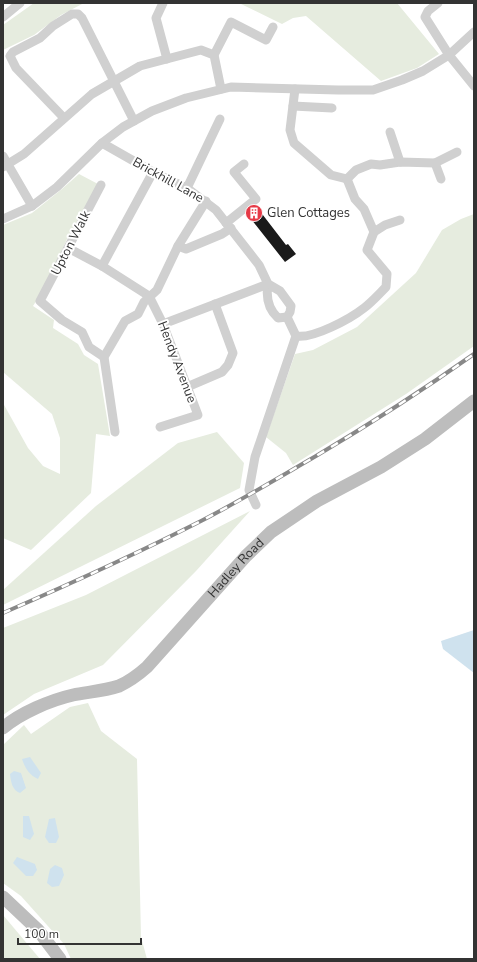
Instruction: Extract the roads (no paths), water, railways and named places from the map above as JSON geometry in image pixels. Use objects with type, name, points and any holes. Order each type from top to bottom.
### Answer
[{"type":"street","points":[[3,17],[20,3]]},
{"type":"street","points":[[163,3],[156,18],[167,59]]},
{"type":"street","points":[[438,3],[428,11],[425,18],[449,55],[474,86]]},
{"type":"street","points":[[64,118],[16,68],[10,56],[13,52],[40,38],[53,26],[72,14],[78,14],[82,18],[134,121]]},
{"type":"street","points":[[221,89],[214,55],[231,22],[266,40],[273,27]]},
{"type":"street","points":[[3,219],[32,206],[57,187],[102,144],[123,127],[152,111],[186,98],[231,87],[373,90],[423,71],[449,55],[474,32]]},
{"type":"street","points":[[32,206],[4,162],[24,154],[92,94],[140,66],[201,50],[214,55]]},
{"type":"street","points":[[295,89],[290,130],[294,142],[331,175],[347,179]]},
{"type":"street","points":[[293,106],[332,108]]},
{"type":"street","points":[[187,188],[220,119]]},
{"type":"street","points":[[390,132],[400,162]]},
{"type":"street","name":"Brickhill Lane","points":[[102,144],[152,172],[187,188],[216,210],[259,265],[268,284],[280,291],[291,306],[287,317]]},
{"type":"street","points":[[347,179],[356,170],[371,164],[380,165],[400,162],[435,163],[457,152]]},
{"type":"street","points":[[435,163],[441,179]]},
{"type":"street","points":[[178,246],[186,249],[222,234],[228,226],[256,199],[234,172],[244,164]]},
{"type":"street","points":[[102,266],[152,172]]},
{"type":"street","points":[[347,179],[355,199],[364,209],[374,232]]},
{"type":"street","name":"Upton Walk","points":[[100,185],[40,301],[62,320],[82,332],[90,347],[104,357]]},
{"type":"street","points":[[114,432],[104,357],[125,321],[138,314],[144,302],[157,290],[178,246],[206,201]]},
{"type":"street","points":[[256,505],[250,490],[255,457],[296,336],[302,337],[328,328],[364,309],[386,287],[387,274],[372,258],[367,250],[374,232],[385,225],[400,220]]},
{"type":"street","points":[[68,248],[102,266],[149,296]]},
{"type":"street","points":[[163,324],[268,284]]},
{"type":"street","name":"Brickhill Lane","points":[[268,284],[266,296],[272,313],[278,318],[287,317]]},
{"type":"street","name":"Hendy Avenue","points":[[149,296],[163,324],[198,415],[160,427]]},
{"type":"street","points":[[187,387],[222,372],[228,365],[233,353],[215,304]]},
{"type":"street","name":"Brickhill Lane","points":[[287,317],[296,336]]},
{"type":"street","name":"Hadley Road","points":[[3,728],[45,703],[104,690],[118,686],[132,679],[147,667],[246,556],[271,532],[317,500],[381,467],[425,439],[474,401]]},
{"type":"street","points":[[3,897],[38,930],[60,959]]},
{"type":"water","points":[[474,630],[474,673],[443,649],[441,641]]},
{"type":"water","points":[[30,757],[41,773],[38,779],[28,771],[24,765],[22,759]]},
{"type":"water","points":[[14,771],[21,773],[26,788],[20,793],[15,790],[11,783],[10,774]]},
{"type":"water","points":[[23,816],[29,816],[34,834],[30,840],[23,837]]},
{"type":"water","points":[[55,818],[59,837],[56,843],[49,843],[45,837],[49,819]]},
{"type":"water","points":[[17,857],[35,864],[37,870],[33,876],[26,876],[13,863]]},
{"type":"water","points":[[55,865],[62,868],[64,875],[59,886],[52,887],[47,883],[50,869]]},
{"type":"railway","points":[[3,613],[127,557],[230,506],[356,432],[416,394],[474,354]]},
{"type":"place","name":"Glen Cottages","points":[[254,213]]}]
